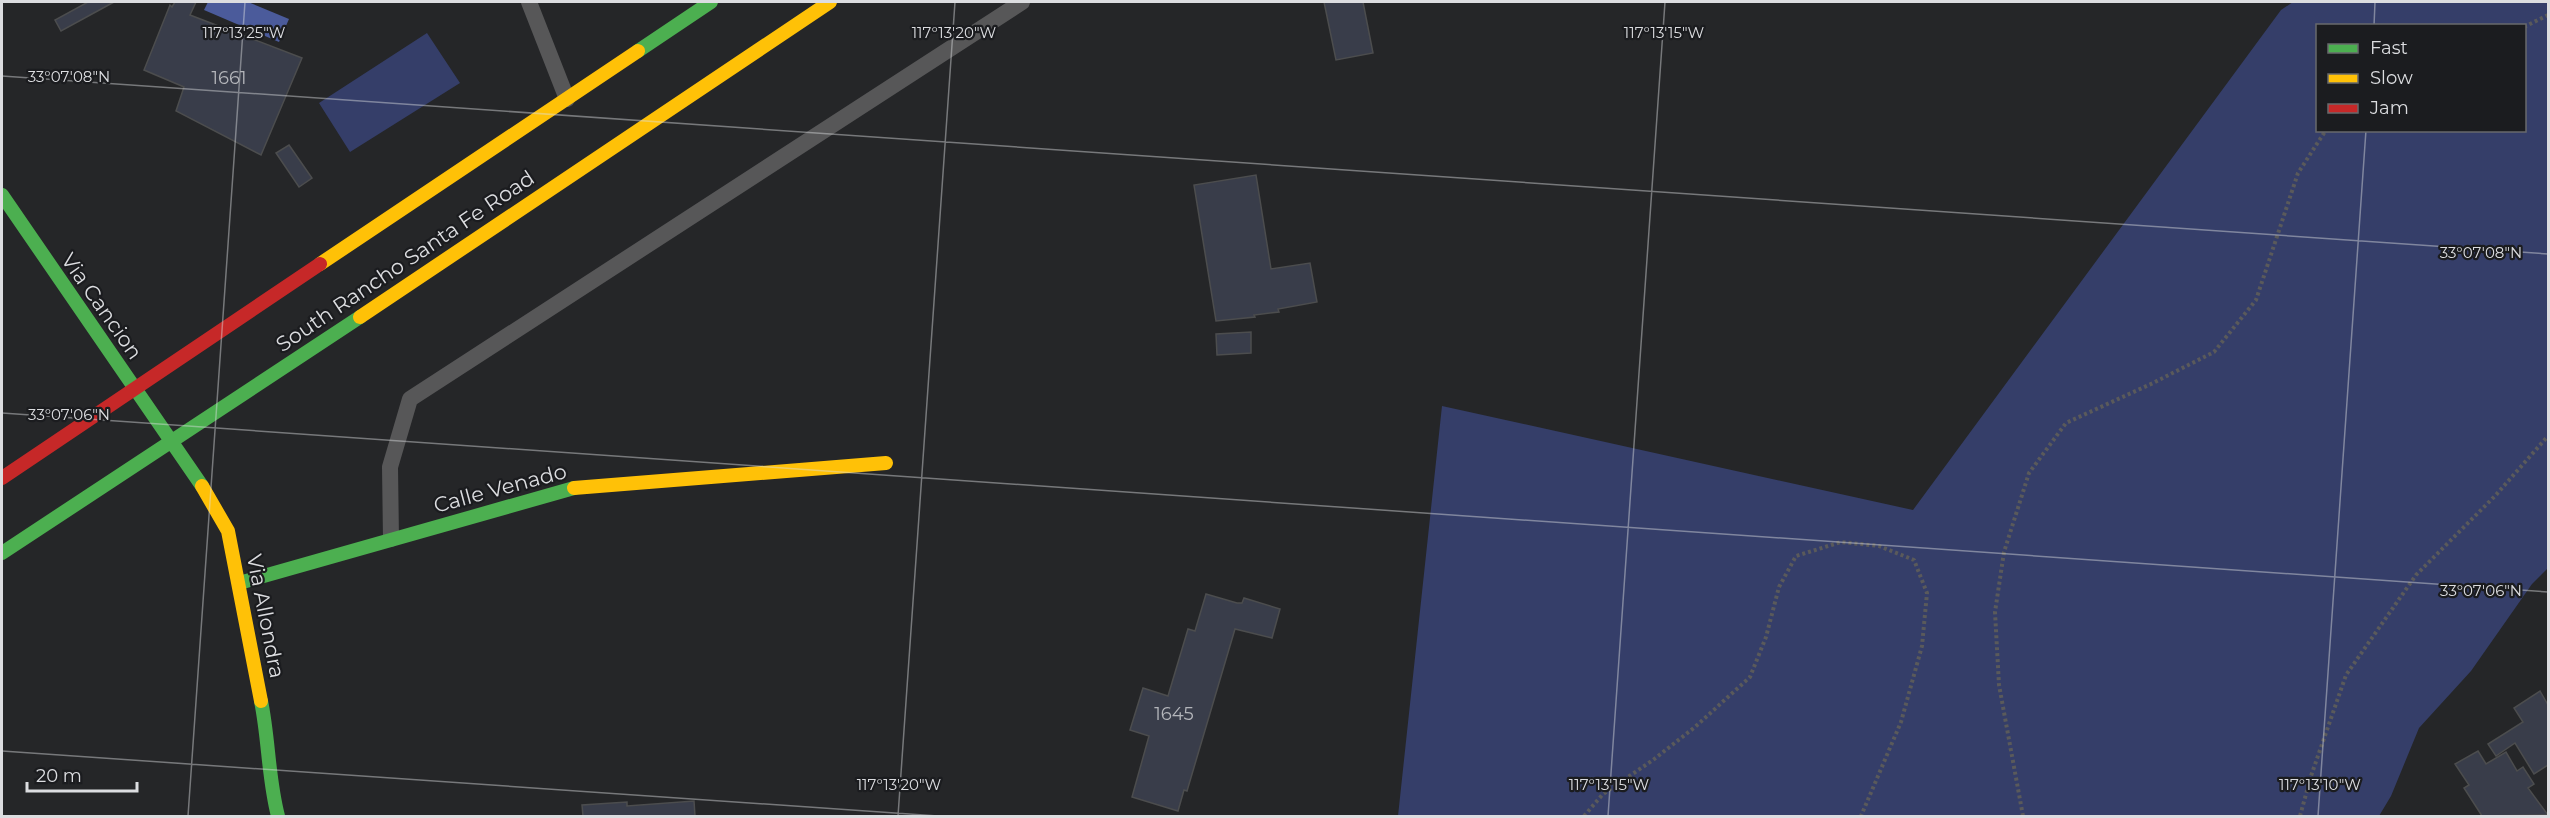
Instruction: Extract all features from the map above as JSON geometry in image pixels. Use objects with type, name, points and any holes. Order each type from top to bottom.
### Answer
[{"type":"main road","name":"South Rancho Santa Fe Road","points":[[2,478],[711,2]]},
{"type":"main road","name":"South Rancho Santa Fe Road","points":[[2,553],[830,2]]},
{"type":"main road","name":"Via Cancion","points":[[2,195],[169,441]]},
{"type":"main road","name":"Via Allondra","points":[[169,441],[216,507],[228,531],[266,726],[270,786],[278,816]]},
{"type":"main road","name":"Calle Venado","points":[[239,583],[567,489],[886,463]]},
{"type":"lane","points":[[530,2],[567,99]]},
{"type":"lane","points":[[391,539],[390,467],[410,399],[1023,2]]},
{"type":"path","points":[[2526,26],[2548,15]]},
{"type":"path","points":[[2023,816],[1999,685],[1995,612],[2004,552],[2029,473],[2066,423],[2214,352],[2256,300],[2298,173],[2325,132]]},
{"type":"path","points":[[2300,816],[2311,776],[2346,675],[2416,575],[2495,496],[2548,436]]},
{"type":"path","points":[[1584,816],[1603,794],[1653,760],[1695,727],[1750,678],[1766,637],[1779,587],[1796,556],[1841,542],[1879,546],[1914,560],[1927,593],[1922,646],[1901,722],[1861,816]]},
{"type":"shaded area","points":[[208,2],[248,2],[289,19],[279,42],[204,10]]},
{"type":"shaded area","points":[[2293,2],[2548,2],[2548,568],[2532,584],[2471,671],[2419,728],[2391,796],[2379,816],[1398,816],[1442,406],[1913,510],[2281,10]]},
{"type":"shaded area","points":[[427,33],[460,83],[350,152],[319,103]]},
{"type":"building","points":[[88,2],[114,2],[61,31],[55,20]]},
{"type":"building","points":[[175,2],[196,2],[190,15],[302,58],[261,155],[176,111],[184,87],[144,70],[170,5],[172,7]]},
{"type":"building","points":[[1324,2],[1363,2],[1373,53],[1336,60]]},
{"type":"building","points":[[289,145],[312,178],[299,187],[276,153]]},
{"type":"building","points":[[1256,175],[1271,269],[1310,263],[1317,302],[1278,309],[1279,312],[1254,315],[1255,317],[1216,321],[1194,185]]},
{"type":"building","points":[[1251,332],[1251,353],[1217,355],[1216,334]]},
{"type":"building","points":[[1206,594],[1237,603],[1242,603],[1244,598],[1280,609],[1272,638],[1235,629],[1187,791],[1184,790],[1178,811],[1132,797],[1149,736],[1130,730],[1143,688],[1168,696],[1188,629],[1195,631]]},
{"type":"building","points":[[2540,691],[2548,705],[2548,765],[2534,774],[2515,743],[2496,756],[2488,744],[2523,722],[2514,708]]},
{"type":"building","points":[[2478,751],[2486,764],[2506,752],[2517,771],[2523,767],[2534,784],[2528,788],[2548,815],[2482,816],[2464,788],[2469,785],[2455,764]]},
{"type":"building","points":[[694,801],[695,816],[583,816],[582,805],[627,802],[627,806]]},
{"type":"traffic: fast","points":[[638,51],[711,2]]},
{"type":"traffic: fast","points":[[2,195],[202,486]]},
{"type":"traffic: fast","points":[[2,553],[360,317]]},
{"type":"traffic: fast","points":[[239,583],[574,488]]},
{"type":"traffic: fast","points":[[261,701],[278,816]]},
{"type":"traffic: slow","points":[[360,317],[830,2]]},
{"type":"traffic: slow","points":[[320,264],[638,51]]},
{"type":"traffic: slow","points":[[574,488],[886,463]]},
{"type":"traffic: slow","points":[[202,486],[228,531],[261,701]]},
{"type":"traffic: jam","points":[[2,478],[320,264]]}]
